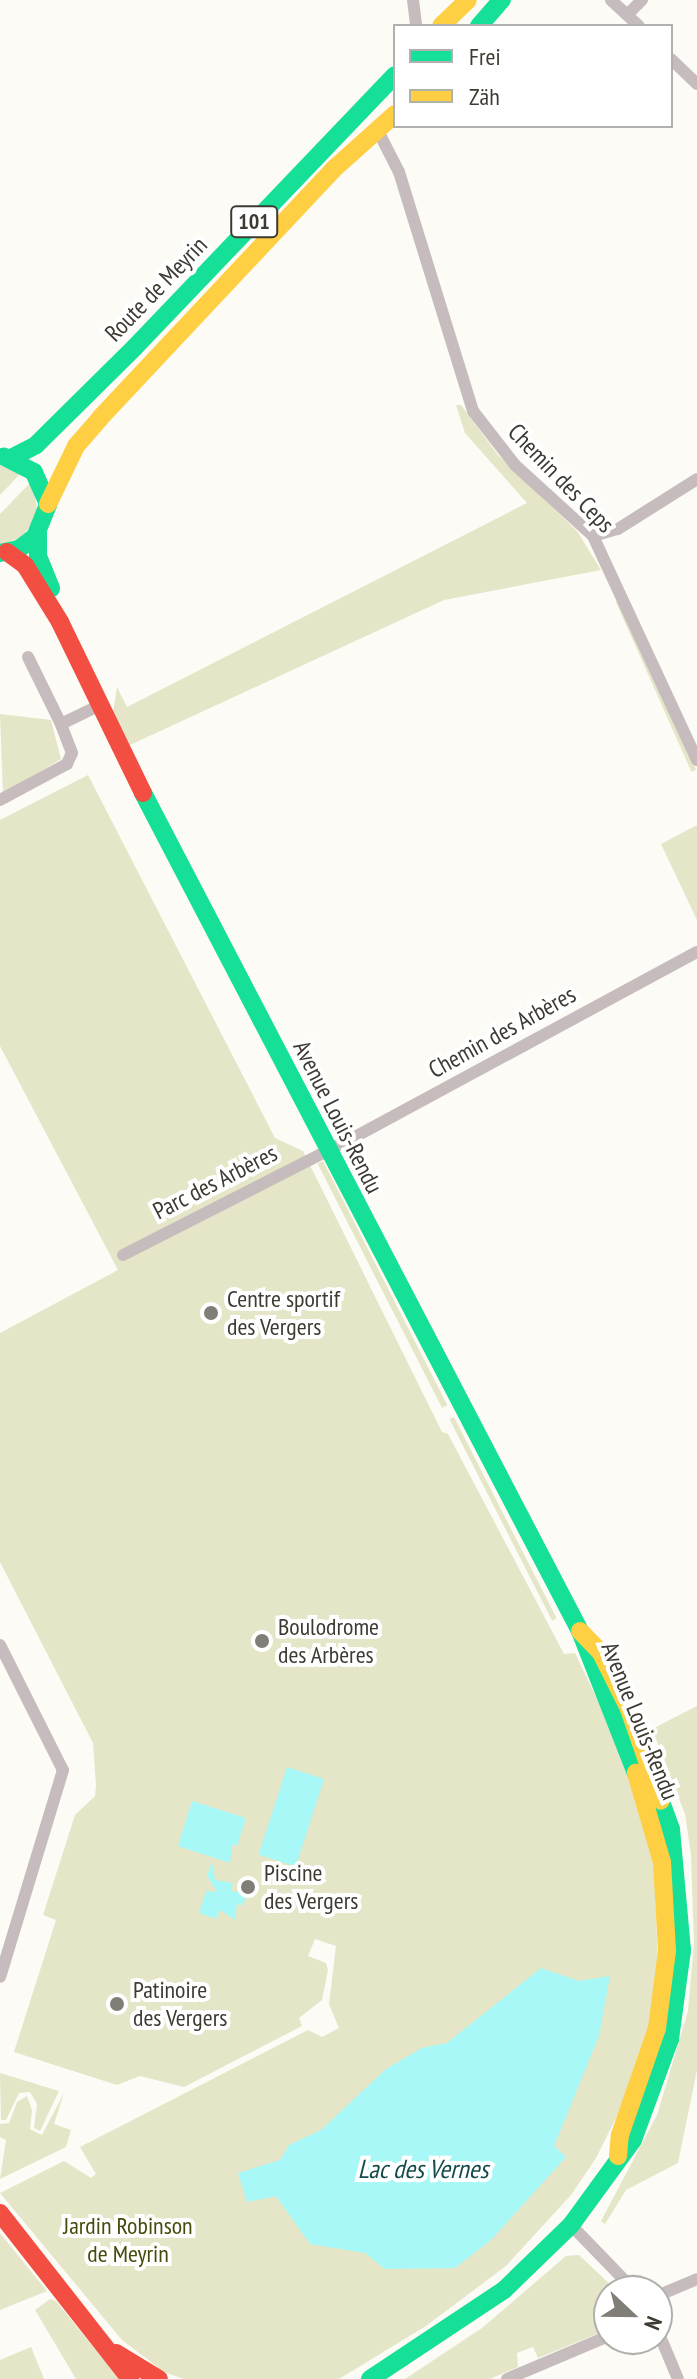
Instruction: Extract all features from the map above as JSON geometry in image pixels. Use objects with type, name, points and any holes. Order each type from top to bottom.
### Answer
[{"type":"main road","points":[[443,24],[468,0]]},
{"type":"main road","points":[[481,24],[502,0]]},
{"type":"main road","name":"Route de Meyrin","points":[[6,457],[36,445],[135,347],[393,77]]},
{"type":"main road","name":"Route de Meyrin","points":[[48,504],[76,446],[100,418],[336,167],[393,116]]},
{"type":"main road","name":"101","points":[[6,457],[40,479],[48,504],[38,534]]},
{"type":"main road","points":[[4,552],[38,534]]},
{"type":"main road","name":"Avenue Louis-Rendu","points":[[38,534],[38,556],[60,622],[98,706],[580,1631],[643,1783],[666,1888],[667,1951],[657,2028],[620,2135],[618,2156],[571,2225],[504,2290],[370,2379]]},
{"type":"main road","name":"Avenue Louis-Rendu","points":[[4,552],[25,565],[60,622]]},
{"type":"main road","points":[[0,2213],[113,2352],[130,2379]]},
{"type":"main road","points":[[113,2352],[159,2379]]},
{"type":"street","points":[[413,0],[416,24]]},
{"type":"street","points":[[611,0],[637,24]]},
{"type":"street","points":[[628,14],[642,0]]},
{"type":"street","points":[[673,61],[697,84]]},
{"type":"street","name":"Chemin des Ceps","points":[[378,131],[399,172],[473,411],[515,465],[593,536],[697,760]]},
{"type":"street","points":[[593,536],[618,529],[697,479]]},
{"type":"street","points":[[0,800],[67,764],[72,753],[28,657]]},
{"type":"street","points":[[61,724],[98,706]]},
{"type":"street","name":"Chemin des Arbères","points":[[329,1151],[697,952]]},
{"type":"street","name":"Parc des Arbères","points":[[123,1255],[329,1151]]},
{"type":"street","points":[[0,1645],[63,1770],[0,1977]]},
{"type":"street","points":[[571,2225],[619,2275]]},
{"type":"street","points":[[673,2289],[697,2279]]},
{"type":"street","points":[[507,2379],[593,2343]]},
{"type":"street","points":[[668,2355],[678,2379]]},
{"type":"green space","points":[[456,405],[461,405],[498,455],[577,531],[601,570],[444,600],[130,745],[113,712],[117,687],[127,707],[527,503],[465,433]]},
{"type":"green space","points":[[0,465],[22,472],[0,495]]},
{"type":"green space","points":[[32,481],[38,513],[23,537],[0,545],[0,514]]},
{"type":"green space","points":[[620,599],[696,770],[691,772],[615,601]]},
{"type":"green space","points":[[0,714],[51,720],[61,759],[3,794]]},
{"type":"green space","name":"Jardin Robinson de Meyrin","points":[[88,775],[275,1138],[303,1151],[442,1432],[448,1434],[564,1654],[575,1653],[621,1749],[654,1865],[658,1966],[650,2023],[626,2098],[596,2158],[571,2195],[506,2266],[426,2326],[339,2379],[184,2379],[164,2372],[122,2340],[0,2193],[64,2161],[91,2178],[96,2174],[80,2147],[308,2030],[322,2037],[339,2028],[329,2004],[336,1946],[315,1939],[308,1956],[326,1963],[328,1970],[322,2000],[299,2018],[302,2026],[184,2087],[140,2076],[117,2085],[14,2052],[56,1920],[43,1915],[75,1815],[95,1796],[96,1785],[93,1743],[0,1562],[0,1333],[118,1270],[0,1046],[0,820]]},
{"type":"green space","points":[[697,825],[697,920],[661,844]]},
{"type":"green space","points":[[323,1161],[447,1405],[442,1408],[318,1164]]},
{"type":"green space","points":[[454,1417],[557,1618],[552,1621],[450,1419]]},
{"type":"green space","points":[[697,1706],[697,2070],[678,2163],[626,2190],[605,2224],[601,2221],[657,2115],[688,2011],[694,1943],[691,1855],[685,1814],[652,1729]]},
{"type":"green space","points":[[0,2073],[59,2091],[40,2131],[34,2128],[37,2104],[30,2092],[19,2093],[6,2120],[1,2120]]},
{"type":"green space","points":[[64,2093],[54,2124],[71,2130],[66,2147],[0,2179],[6,2140],[0,2137],[0,2124],[9,2123],[17,2102],[27,2096],[32,2110],[30,2129],[42,2135]]},
{"type":"green space","points":[[0,2233],[47,2291],[0,2310]]},
{"type":"green space","points":[[579,2255],[600,2275],[593,2275],[593,2336],[538,2358],[533,2347],[517,2353],[518,2367],[490,2379],[405,2379],[482,2328],[566,2256]]},
{"type":"green space","points":[[50,2299],[56,2301],[119,2379],[76,2379],[35,2310]]},
{"type":"green space","points":[[31,2347],[44,2379],[0,2379],[0,2360]]},
{"type":"water","points":[[287,1767],[324,1779],[296,1867],[259,1854]]},
{"type":"water","name":"Piscine des Vergers","points":[[192,1801],[246,1818],[237,1846],[232,1845],[230,1863],[178,1846]]},
{"type":"water","points":[[212,1862],[215,1880],[233,1883],[231,1891],[247,1893],[243,1905],[237,1904],[235,1920],[220,1910],[216,1919],[199,1913],[206,1891],[217,1892],[207,1876]]},
{"type":"water","name":"Lac des Vernes","points":[[541,1968],[579,1981],[610,1976],[599,2036],[554,2146],[566,2157],[491,2240],[455,2268],[385,2269],[365,2253],[310,2244],[276,2196],[247,2202],[238,2173],[280,2160],[289,2145],[321,2130],[386,2069],[422,2048],[447,2043]]},
{"type":"traffic: fast","points":[[481,24],[502,0]]},
{"type":"traffic: fast","points":[[11,458],[36,445],[135,347],[393,77]]},
{"type":"traffic: fast","points":[[0,553],[19,549],[35,537],[48,504],[34,472],[4,457]]},
{"type":"traffic: fast","points":[[38,534],[38,556],[51,588]]},
{"type":"traffic: fast","points":[[143,793],[580,1631],[636,1773]]},
{"type":"traffic: fast","points":[[370,2379],[504,2290],[571,2225],[633,2140],[670,2039],[682,1950],[671,1829],[661,1801]]},
{"type":"traffic: slow","points":[[443,24],[468,0]]},
{"type":"traffic: slow","points":[[48,504],[76,446],[100,418],[336,167],[393,116]]},
{"type":"traffic: slow","points":[[580,1631],[601,1653],[629,1709],[661,1801]]},
{"type":"traffic: slow","points":[[618,2156],[620,2135],[657,2028],[667,1951],[662,1862],[636,1773]]},
{"type":"traffic: jam","points":[[7,552],[25,565],[60,622],[143,793]]},
{"type":"traffic: jam","points":[[0,2213],[130,2379]]},
{"type":"traffic: jam","points":[[116,2353],[159,2379]]},
{"type":"place","name":"Centre sportif des Vergers","points":[[211,1313]]},
{"type":"place","name":"Boulodrome des Arbères","points":[[262,1641]]},
{"type":"place","name":"Piscine des Vergers","points":[[248,1887]]},
{"type":"place","name":"Patinoire des Vergers","points":[[117,2004]]}]
